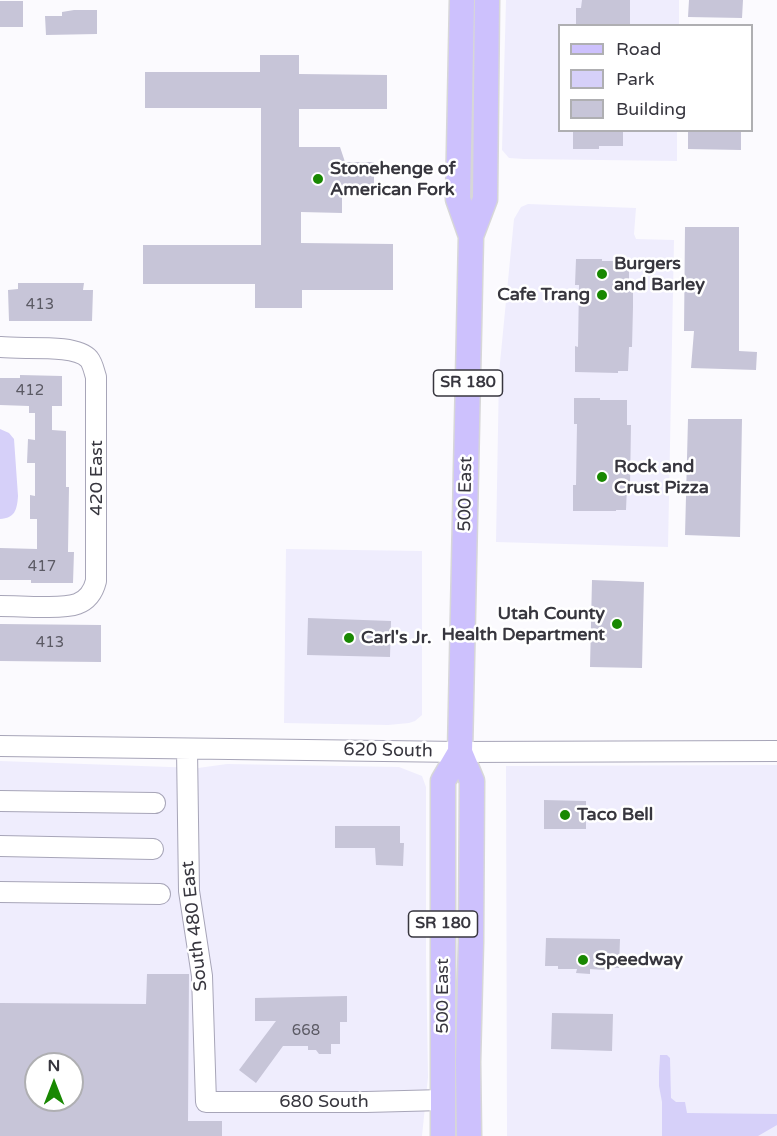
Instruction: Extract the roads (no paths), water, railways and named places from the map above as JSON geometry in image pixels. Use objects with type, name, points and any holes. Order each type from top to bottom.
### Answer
[{"type":"main road","name":"500 East","points":[[462,0],[458,199],[471,236]]},
{"type":"main road","name":"500 East","points":[[469,1136],[472,781],[460,752],[471,236],[485,199],[487,0]]},
{"type":"main road","name":"500 East","points":[[442,1136],[443,781],[460,752]]},
{"type":"street","name":"420 East","points":[[0,347],[66,349],[88,358],[96,377],[97,502],[96,581],[89,597],[79,604],[67,607],[0,606]]},
{"type":"street","name":"620 South","points":[[0,746],[460,752],[777,751]]},
{"type":"street","name":"South 480 East","points":[[187,749],[189,891],[202,976],[206,1102]]},
{"type":"street","points":[[0,801],[154,803]]},
{"type":"street","points":[[0,846],[153,849]]},
{"type":"street","points":[[0,892],[160,894]]},
{"type":"street","name":"680 South","points":[[206,1102],[442,1100]]},
{"type":"place","name":"Stonehenge of American Fork","points":[[318,179]]},
{"type":"place","name":"Burgers and Barley","points":[[602,274]]},
{"type":"place","name":"Cafe Trang","points":[[602,295]]},
{"type":"place","name":"Rock and Crust Pizza","points":[[602,477]]},
{"type":"place","name":"Utah County Health Department","points":[[617,624]]},
{"type":"place","name":"Carl's Jr.","points":[[349,638]]},
{"type":"place","name":"Taco Bell","points":[[565,815]]},
{"type":"place","name":"Speedway","points":[[583,960]]}]
